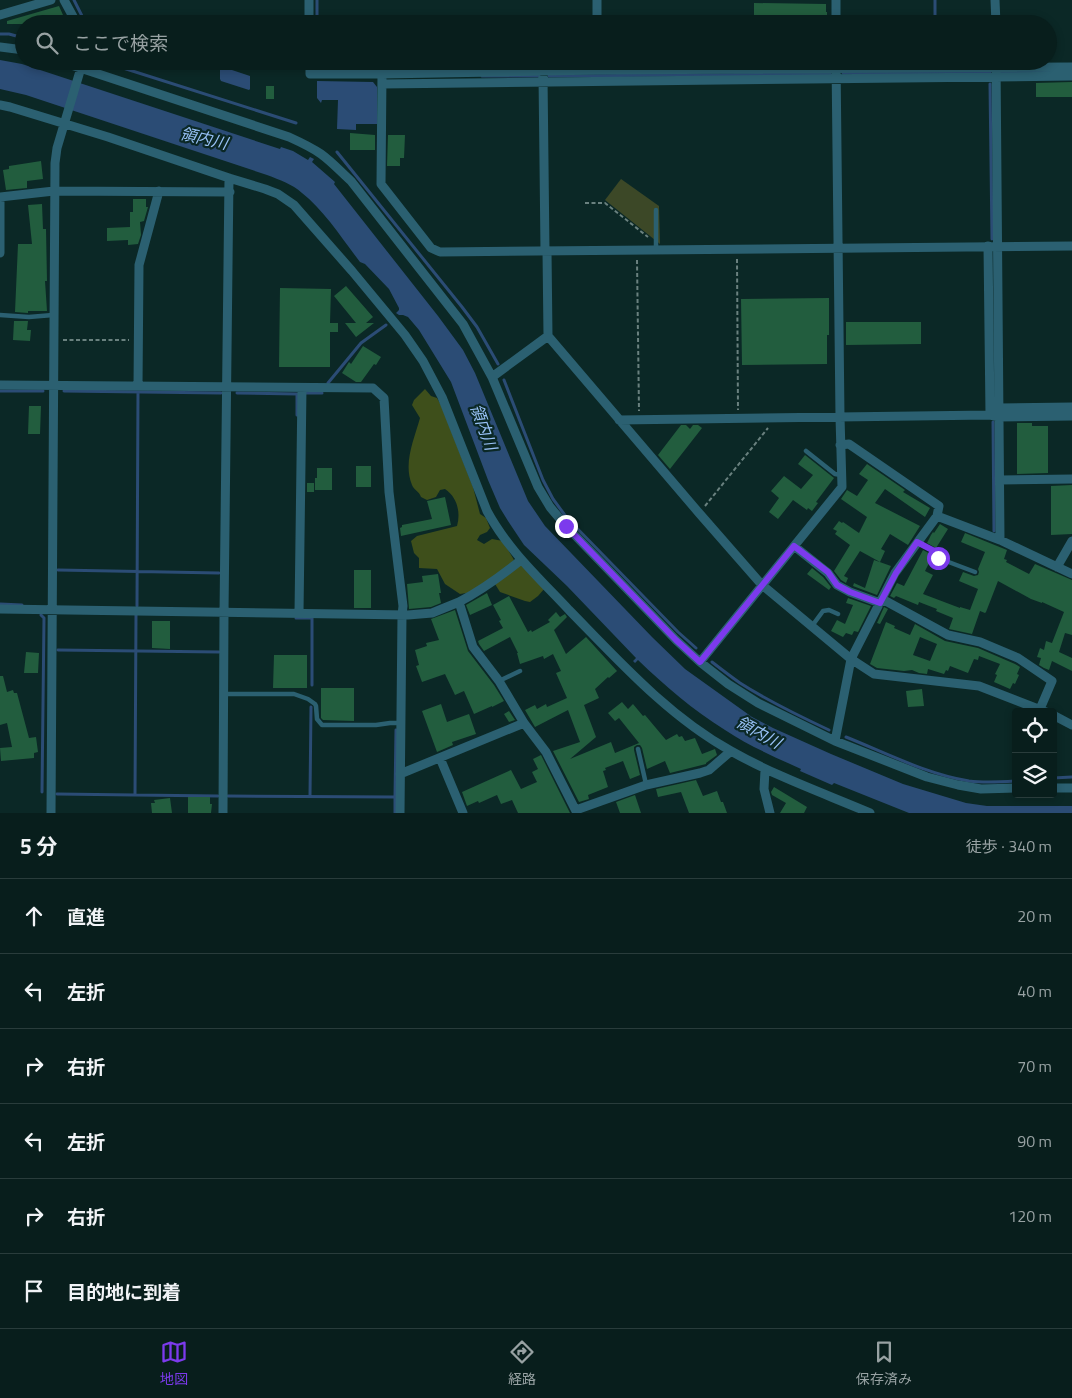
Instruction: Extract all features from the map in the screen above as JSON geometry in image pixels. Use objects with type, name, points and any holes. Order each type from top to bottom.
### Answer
[{"type":"street","points":[[0,15],[51,0]]},
{"type":"street","points":[[64,0],[72,15]]},
{"type":"street","points":[[309,0],[310,15]]},
{"type":"street","points":[[597,0],[597,15]]},
{"type":"street","points":[[836,0],[836,15]]},
{"type":"street","points":[[995,0],[996,15]]},
{"type":"street","points":[[0,47],[15,49]]},
{"type":"street","points":[[1057,67],[1072,67]]},
{"type":"street","points":[[51,813],[54,191],[57,148],[81,70]]},
{"type":"street","points":[[91,70],[289,137],[322,155],[351,181],[462,324],[492,377],[538,487],[550,507],[676,640],[728,684],[758,703],[835,741],[927,777],[958,786],[981,789],[1012,788]]},
{"type":"street","points":[[310,70],[310,74],[554,70]]},
{"type":"street","points":[[382,84],[543,82],[836,70],[842,487],[700,662]]},
{"type":"street","points":[[996,70],[998,246],[996,414]]},
{"type":"street","points":[[1007,70],[1072,76]]},
{"type":"street","points":[[543,71],[548,336],[699,514],[762,585],[851,659],[874,674],[979,686],[1038,708]]},
{"type":"street","points":[[382,74],[381,184],[431,248],[440,252],[637,250],[656,247],[737,250],[1072,246]]},
{"type":"street","points":[[0,105],[64,122],[265,189],[278,194],[294,205],[405,335],[423,361],[438,388],[487,512],[496,528],[521,560],[651,692],[678,714],[731,751],[765,770],[870,813]]},
{"type":"street","points":[[223,813],[229,178]]},
{"type":"street","points":[[0,253],[0,197],[54,191],[230,192]]},
{"type":"street","points":[[138,386],[140,265],[159,191]]},
{"type":"street","points":[[988,246],[1000,480],[1000,540]]},
{"type":"street","points":[[492,377],[548,336]]},
{"type":"street","points":[[0,385],[373,388],[384,398],[388,492],[403,606],[400,813]]},
{"type":"street","points":[[300,613],[302,388]]},
{"type":"street","points":[[996,414],[1072,407]]},
{"type":"street","points":[[619,420],[996,414],[1072,416]]},
{"type":"street","points":[[835,741],[851,659],[896,573],[937,516],[939,506],[849,444],[840,445]]},
{"type":"street","points":[[1000,480],[1072,479]]},
{"type":"street","points":[[937,516],[1000,540],[1072,574]]},
{"type":"street","points":[[1056,567],[1072,542]]},
{"type":"street","points":[[794,546],[828,572],[837,585],[850,592],[881,601],[948,635],[980,642],[1018,658],[1052,681],[1044,708]]},
{"type":"street","points":[[0,609],[408,615],[432,612],[459,602],[500,578],[521,560]]},
{"type":"street","points":[[459,602],[473,647],[499,681],[524,723],[546,752],[576,811],[646,785],[709,770],[731,751]]},
{"type":"street","points":[[1057,717],[1072,725]]},
{"type":"street","points":[[400,774],[524,723]]},
{"type":"street","points":[[440,758],[463,813]]},
{"type":"street","points":[[765,770],[764,789],[770,813]]},
{"type":"street","points":[[1057,788],[1072,788]]},
{"type":"lane","points":[[656,210],[656,247]]},
{"type":"lane","points":[[0,315],[29,317],[53,315]]},
{"type":"lane","points":[[806,451],[835,474],[841,475]]},
{"type":"lane","points":[[917,542],[940,554],[938,558],[975,572]]},
{"type":"lane","points":[[812,626],[823,611],[829,610],[838,614]]},
{"type":"lane","points":[[499,681],[520,671]]},
{"type":"lane","points":[[223,694],[294,694],[308,699],[315,704],[317,719],[322,725],[400,723]]},
{"type":"lane","points":[[638,749],[646,785]]},
{"type":"path","points":[[585,203],[605,203],[656,247]]},
{"type":"path","points":[[637,250],[639,419]]},
{"type":"path","points":[[737,250],[738,418]]},
{"type":"path","points":[[53,340],[138,340]]},
{"type":"path","points":[[699,514],[777,418]]},
{"type":"green space","points":[[621,179],[659,206],[660,244],[605,200]]},
{"type":"green space","points":[[425,389],[431,396],[437,398],[441,405],[473,487],[480,514],[486,518],[490,528],[487,532],[480,535],[477,540],[484,544],[492,539],[503,541],[514,560],[505,569],[472,592],[460,594],[445,584],[437,569],[419,568],[419,558],[414,553],[411,541],[417,536],[457,526],[459,515],[457,505],[449,492],[445,489],[440,490],[436,497],[427,500],[421,497],[413,487],[410,477],[410,452],[420,418],[412,405],[414,400]]},
{"type":"green space","points":[[521,564],[545,588],[530,602],[500,592],[495,584]]},
{"type":"water","name":"領内川","points":[[0,60],[15,63],[15,70],[40,70],[280,149],[281,147],[293,151],[308,160],[310,157],[314,159],[312,162],[335,182],[334,184],[463,350],[475,373],[528,501],[545,526],[685,669],[752,717],[831,754],[903,784],[966,803],[987,806],[1072,806],[1072,813],[909,813],[834,783],[832,785],[800,771],[801,769],[762,751],[725,730],[691,706],[638,660],[635,663],[633,661],[636,658],[567,586],[524,545],[500,508],[451,382],[419,330],[408,317],[396,313],[399,308],[389,289],[365,264],[360,262],[333,226],[310,200],[290,185],[267,175],[26,95],[0,89]]},
{"type":"water","points":[[220,70],[232,70],[250,76],[250,89],[221,81]]},
{"type":"water","points":[[317,81],[373,82],[377,87],[377,124],[356,124],[356,130],[337,129],[338,100],[322,100],[321,103],[317,98]]},
{"type":"building","points":[[754,3],[826,4],[827,12],[827,15],[754,15]]},
{"type":"building","points":[[59,6],[63,15],[28,15]]},
{"type":"building","points":[[15,19],[15,24],[7,24],[7,21]]},
{"type":"building","points":[[1072,82],[1072,97],[1036,97],[1036,83]]},
{"type":"building","points":[[266,86],[274,86],[274,99],[266,99]]},
{"type":"building","points":[[350,133],[375,135],[375,150],[350,150]]},
{"type":"building","points":[[388,135],[405,135],[404,158],[400,158],[400,166],[387,166]]},
{"type":"building","points":[[41,161],[43,179],[27,181],[27,188],[6,190],[3,170],[9,169],[9,166]]},
{"type":"building","points":[[133,199],[146,199],[146,207],[148,207],[144,221],[140,222],[141,235],[138,244],[128,245],[128,240],[107,241],[107,228],[130,227],[130,212],[133,212]]},
{"type":"building","points":[[42,204],[43,229],[46,229],[47,281],[45,281],[47,311],[15,312],[18,244],[32,244],[28,205]]},
{"type":"building","points":[[346,286],[373,317],[366,323],[374,323],[356,337],[345,323],[356,323],[334,296]]},
{"type":"building","points":[[280,288],[331,289],[330,323],[338,323],[338,332],[330,332],[330,367],[279,367]]},
{"type":"building","points":[[829,298],[827,364],[742,365],[741,299]]},
{"type":"building","points":[[14,321],[28,321],[27,330],[31,330],[30,341],[13,340]]},
{"type":"building","points":[[846,322],[921,322],[921,344],[846,345]]},
{"type":"building","points":[[363,346],[381,357],[361,382],[356,382],[342,373],[349,362],[351,364]]},
{"type":"building","points":[[29,406],[41,406],[40,434],[28,434]]},
{"type":"building","points":[[1017,423],[1032,423],[1032,426],[1048,426],[1048,473],[1017,474]]},
{"type":"building","points":[[681,425],[686,425],[690,429],[693,425],[698,425],[702,428],[670,469],[658,455]]},
{"type":"building","points":[[805,455],[834,478],[816,502],[818,503],[812,511],[808,508],[807,510],[793,500],[778,519],[769,512],[779,498],[771,491],[784,476],[801,489],[813,475],[798,464]]},
{"type":"building","points":[[867,464],[905,490],[903,492],[930,508],[925,517],[885,489],[875,503],[920,526],[908,545],[890,534],[881,549],[885,551],[880,562],[860,551],[844,576],[848,578],[846,583],[834,571],[850,545],[835,534],[837,531],[833,529],[839,521],[859,533],[867,517],[841,499],[847,490],[857,496],[868,480],[859,474]]},
{"type":"building","points":[[356,466],[371,466],[371,487],[356,487]]},
{"type":"building","points":[[317,468],[332,468],[332,490],[315,490]]},
{"type":"building","points":[[307,483],[314,483],[314,492],[307,492]]},
{"type":"building","points":[[1072,485],[1072,534],[1051,535],[1051,486]]},
{"type":"building","points":[[445,497],[451,525],[401,536],[400,528],[402,525],[432,519],[427,501]]},
{"type":"building","points":[[940,524],[948,529],[936,548],[927,543]]},
{"type":"building","points":[[965,533],[1007,550],[1004,559],[1007,560],[1006,562],[1029,574],[1035,564],[1072,580],[1072,635],[1065,633],[1059,652],[1072,658],[1072,671],[1052,661],[1049,670],[1044,668],[1039,665],[1041,658],[1037,657],[1040,648],[1044,650],[1046,641],[1052,643],[1064,612],[1031,599],[998,581],[986,612],[980,611],[972,634],[949,629],[953,618],[936,611],[937,609],[919,602],[918,605],[896,596],[894,598],[890,596],[897,583],[904,586],[923,550],[932,555],[925,571],[933,575],[923,594],[970,610],[978,589],[959,581],[963,572],[974,576],[978,575],[978,569],[985,552],[961,542]]},
{"type":"building","points":[[874,560],[891,566],[877,595],[853,586],[854,583],[865,588]]},
{"type":"building","points":[[812,568],[831,587],[829,590],[807,574]]},
{"type":"building","points":[[354,570],[371,570],[371,608],[354,608]]},
{"type":"building","points":[[438,574],[441,603],[431,607],[409,609],[407,584],[423,582],[422,576]]},
{"type":"building","points":[[487,593],[492,605],[470,615],[466,605]]},
{"type":"building","points":[[509,596],[528,632],[531,630],[532,632],[550,622],[548,620],[556,612],[560,617],[565,614],[567,617],[554,630],[566,654],[586,637],[617,671],[595,689],[599,698],[584,705],[596,737],[570,759],[611,742],[615,753],[639,743],[619,718],[615,721],[608,713],[622,702],[628,709],[633,704],[666,740],[677,734],[679,737],[682,736],[685,741],[695,738],[702,754],[715,749],[717,755],[706,764],[670,773],[665,761],[647,769],[642,748],[640,745],[637,745],[634,747],[634,750],[640,775],[630,779],[623,761],[605,768],[606,770],[603,771],[608,787],[588,795],[589,799],[579,802],[553,751],[580,742],[568,710],[535,727],[525,710],[535,705],[537,709],[546,704],[547,707],[567,698],[556,673],[561,671],[553,654],[544,659],[543,656],[520,664],[518,653],[510,637],[484,651],[479,644],[478,641],[503,628],[493,605]]},
{"type":"building","points":[[848,598],[871,606],[858,632],[854,631],[852,635],[846,633],[843,637],[831,631],[837,620],[845,624],[853,605],[846,603]]},
{"type":"building","points":[[884,607],[888,609],[880,624],[877,623]]},
{"type":"building","points":[[455,610],[468,651],[504,701],[474,714],[464,691],[455,695],[445,674],[422,682],[416,666],[419,665],[415,650],[427,646],[426,643],[439,640],[431,619]]},
{"type":"building","points":[[152,621],[170,621],[170,649],[152,648]]},
{"type":"building","points":[[886,622],[910,635],[915,624],[945,641],[978,648],[1020,667],[1015,684],[1013,683],[1010,689],[994,682],[997,675],[995,674],[1000,664],[979,656],[978,660],[974,659],[968,673],[950,666],[944,674],[928,669],[927,674],[912,670],[877,668],[870,664]],"holes":[[[920,637],[937,644],[930,661],[913,655]]]},
{"type":"building","points":[[26,652],[39,653],[38,673],[24,673]]},
{"type":"building","points":[[274,655],[307,655],[307,688],[273,688]]},
{"type":"building","points":[[0,676],[3,676],[7,692],[13,690],[14,693],[17,693],[29,738],[36,737],[38,752],[34,753],[34,758],[1,761],[0,748],[12,747],[7,723],[0,725]]},
{"type":"building","points":[[321,688],[354,688],[354,721],[323,720],[321,718]]},
{"type":"building","points":[[922,689],[924,706],[908,707],[906,691]]},
{"type":"building","points":[[441,704],[447,722],[469,714],[476,734],[452,742],[453,745],[437,752],[422,711]]},
{"type":"building","points":[[509,711],[515,720],[509,722],[504,714]]},
{"type":"building","points":[[541,755],[570,813],[518,813],[512,800],[501,804],[497,795],[467,806],[462,792],[511,770],[521,789],[537,782],[532,772],[538,769],[533,759]]},
{"type":"building","points":[[696,780],[703,796],[717,791],[727,813],[689,813],[681,792],[658,797],[656,789]]},
{"type":"building","points":[[774,787],[807,807],[804,813],[780,813],[786,803],[772,795],[771,792]]},
{"type":"building","points":[[635,795],[641,813],[620,813],[616,802]]},
{"type":"building","points":[[188,797],[210,797],[210,804],[212,804],[211,813],[188,813]]},
{"type":"building","points":[[170,798],[172,813],[152,813],[151,803],[155,803],[154,800]]},
{"type":"waterway","points":[[74,0],[82,15]]},
{"type":"waterway","points":[[317,0],[317,15]]},
{"type":"waterway","points":[[935,0],[935,15]]},
{"type":"waterway","points":[[0,34],[15,36]]},
{"type":"waterway","points":[[129,70],[296,123]]},
{"type":"waterway","points":[[1001,72],[1072,71]]},
{"type":"waterway","points":[[843,73],[990,72]]},
{"type":"waterway","points":[[549,76],[830,74]]},
{"type":"waterway","points":[[482,76],[539,76]]},
{"type":"waterway","points":[[990,84],[992,239]]},
{"type":"waterway","points":[[337,152],[462,307],[477,327],[498,364]]},
{"type":"waterway","points":[[328,383],[361,343],[386,325]]},
{"type":"waterway","points":[[504,380],[543,480],[553,499],[567,518],[678,632],[696,648]]},
{"type":"waterway","points":[[0,391],[43,391]]},
{"type":"waterway","points":[[64,391],[221,393]]},
{"type":"waterway","points":[[137,606],[138,392]]},
{"type":"waterway","points":[[237,393],[297,394],[297,415]]},
{"type":"waterway","points":[[304,393],[322,393]]},
{"type":"waterway","points":[[1058,412],[1072,411]]},
{"type":"waterway","points":[[993,422],[994,531]]},
{"type":"waterway","points":[[58,570],[219,573]]},
{"type":"waterway","points":[[0,604],[22,605]]},
{"type":"waterway","points":[[41,615],[44,618],[42,792]]},
{"type":"waterway","points":[[136,615],[135,795],[218,796]]},
{"type":"waterway","points":[[296,618],[312,618],[312,685]]},
{"type":"waterway","points":[[58,650],[219,652]]},
{"type":"waterway","points":[[712,662],[761,696],[829,730]]},
{"type":"waterway","points":[[310,796],[311,707]]},
{"type":"waterway","points":[[395,797],[396,730]]},
{"type":"waterway","points":[[846,737],[906,762],[953,778],[981,782],[1012,781]]},
{"type":"waterway","points":[[1057,778],[1072,777]]},
{"type":"waterway","points":[[57,794],[135,795]]},
{"type":"waterway","points":[[228,796],[395,797],[395,813]]},
{"type":"route","points":[[566,526],[676,640],[700,662],[794,546],[828,572],[837,585],[880,603],[896,573],[917,542],[940,554],[938,558]]}]
